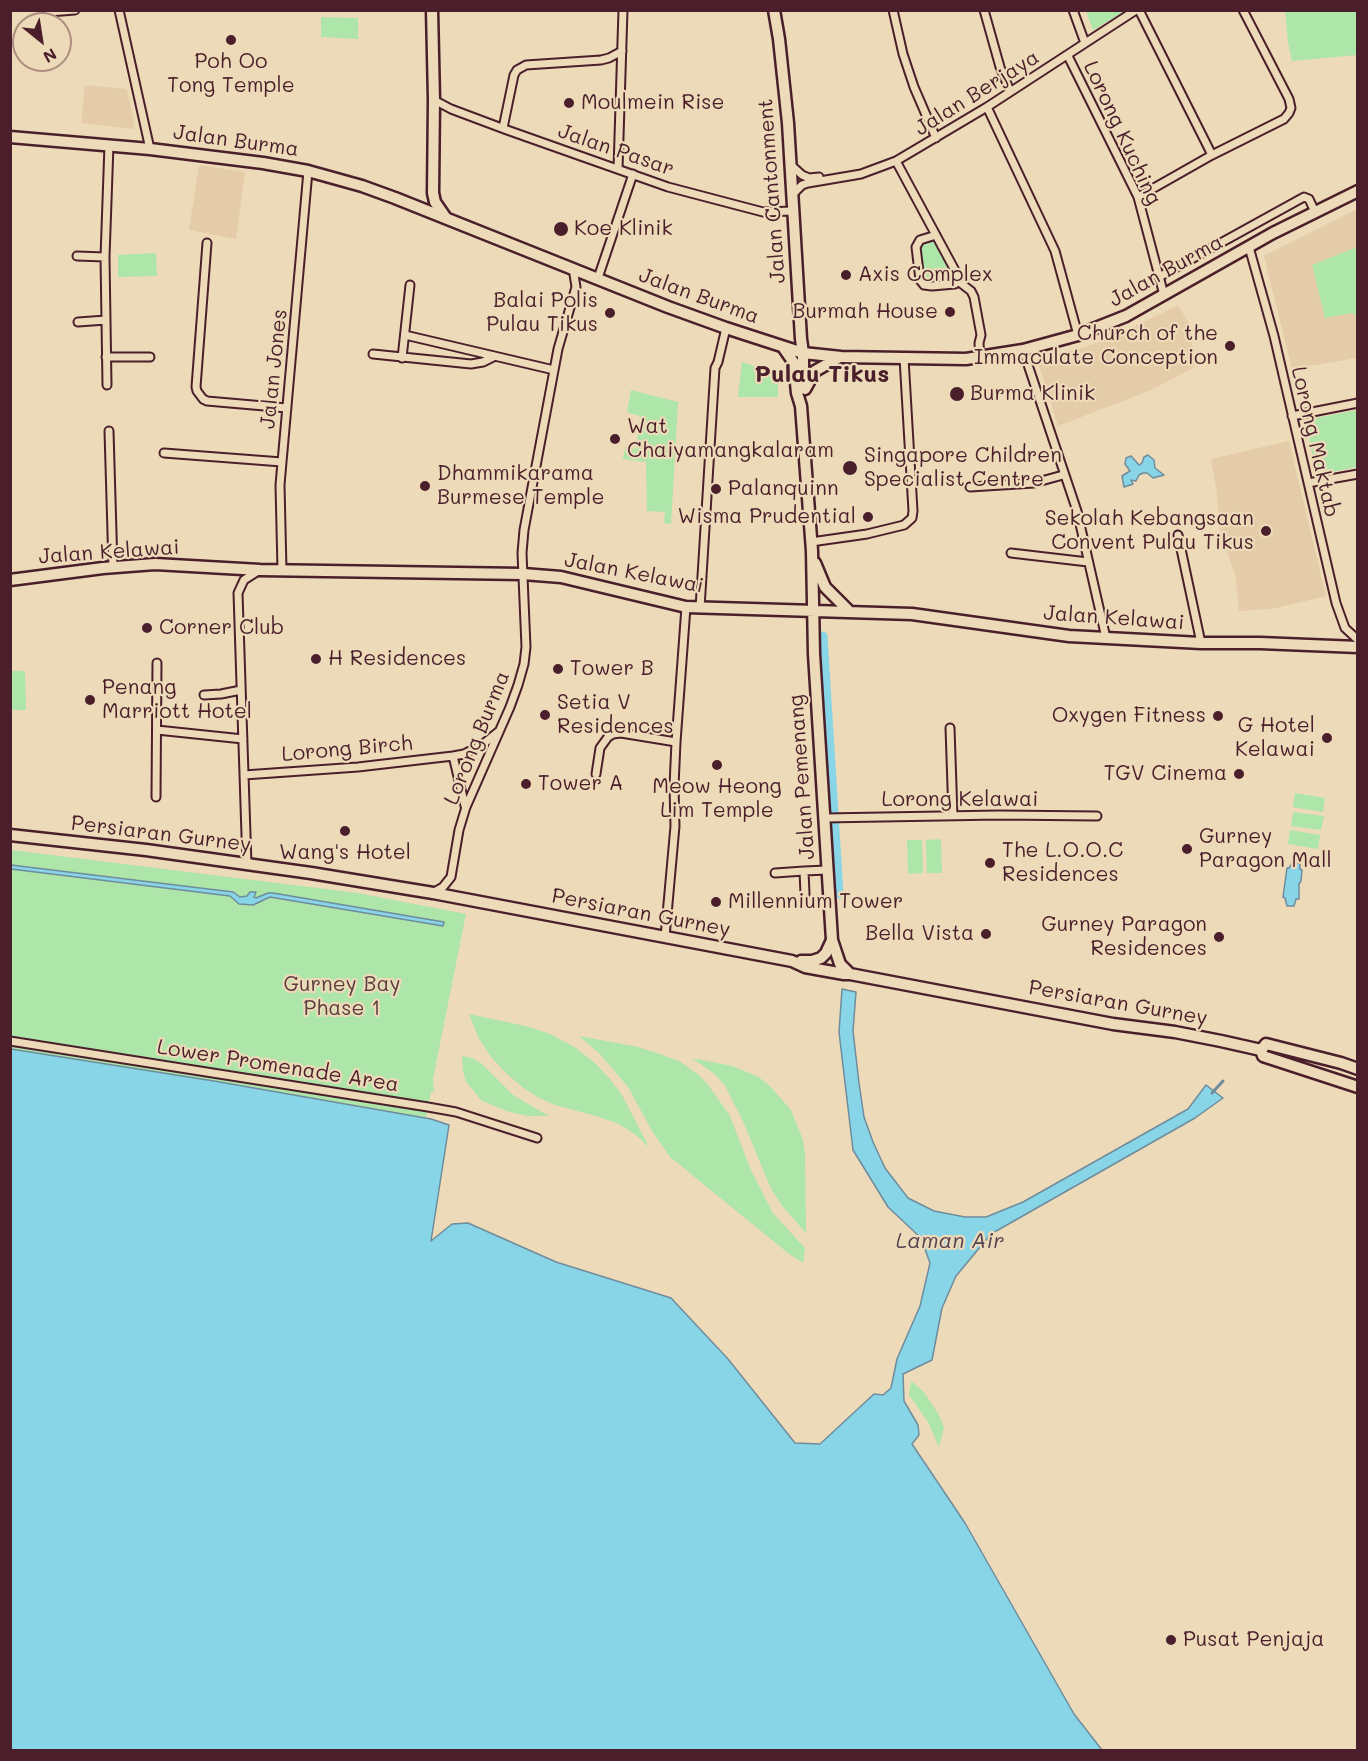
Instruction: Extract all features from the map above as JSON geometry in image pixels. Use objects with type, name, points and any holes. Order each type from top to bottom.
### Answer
[{"type":"main road","name":"Jalan Cantonment","points":[[774,10],[783,68],[803,353],[801,406],[813,611]]},
{"type":"main road","points":[[432,11],[433,193],[435,202],[446,218]]},
{"type":"main road","name":"Jalan Burma","points":[[10,137],[150,149],[308,171],[362,186],[726,328],[803,353],[841,357],[980,358],[1078,336],[1126,316],[1249,247],[1358,191]]},
{"type":"main road","name":"Jalan Cantonment","points":[[783,347],[794,363],[797,393],[801,406]]},
{"type":"main road","points":[[803,392],[815,371],[822,365],[841,357]]},
{"type":"main road","points":[[811,547],[825,587],[849,611]]},
{"type":"main road","name":"Jalan Kelawai","points":[[10,580],[155,564],[260,570],[523,574],[561,577],[686,607],[849,611],[947,618],[1038,632],[1106,638],[1358,647]]},
{"type":"main road","name":"Jalan Pemenang","points":[[813,611],[832,817],[827,870],[832,940],[840,964],[850,974]]},
{"type":"main road","name":"Persiaran Gurney","points":[[10,835],[146,850],[433,893],[792,961],[805,967],[1113,1024],[1175,1032],[1261,1050]]},
{"type":"main road","points":[[792,961],[812,961],[821,958],[832,940]]},
{"type":"main road","name":"Persiaran Gurney","points":[[1261,1050],[1266,1044],[1358,1069]]},
{"type":"main road","name":"Persiaran Gurney","points":[[1261,1050],[1263,1056],[1358,1088]]},
{"type":"main road","points":[[1336,1080],[1341,1063]]},
{"type":"street","points":[[49,12],[75,10]]},
{"type":"street","points":[[119,10],[150,149]]},
{"type":"street","points":[[618,169],[623,10]]},
{"type":"street","points":[[893,10],[903,54],[914,87],[936,138]]},
{"type":"street","points":[[984,10],[1000,67],[1010,91]]},
{"type":"street","points":[[1073,10],[1085,43]]},
{"type":"street","points":[[1137,10],[1212,155]]},
{"type":"street","name":"Jalan Berjaya","points":[[792,195],[802,185],[861,174],[896,161],[987,107],[1137,10]]},
{"type":"street","points":[[1138,198],[1212,155],[1284,119],[1289,113],[1291,108],[1289,99],[1243,10]]},
{"type":"street","points":[[503,128],[517,70],[526,65],[600,60],[622,51]]},
{"type":"street","name":"Lorong Kuching","points":[[1068,56],[1138,198],[1164,295]]},
{"type":"street","points":[[600,60],[615,63],[621,72]]},
{"type":"street","name":"Jalan Pasar","points":[[434,100],[451,109],[668,187],[763,212],[793,211]]},
{"type":"street","points":[[987,107],[1053,245],[1078,336]]},
{"type":"street","points":[[1206,143],[1227,148]]},
{"type":"street","points":[[107,385],[105,257],[109,145]]},
{"type":"street","points":[[896,161],[958,276],[958,280],[971,291],[974,297],[981,335],[980,358]]},
{"type":"street","name":"Jalan Berjaya","points":[[790,164],[802,175],[825,179]]},
{"type":"street","name":"Jalan Jones","points":[[282,570],[280,485],[308,171]]},
{"type":"street","points":[[598,278],[633,174]]},
{"type":"street","points":[[1160,277],[1301,199],[1307,197],[1315,212]]},
{"type":"street","points":[[936,235],[920,240],[916,247],[920,280],[924,285],[932,286],[955,284],[958,280]]},
{"type":"street","points":[[207,243],[197,392],[207,401],[287,408]]},
{"type":"street","name":"Lorong Maktab","points":[[1249,247],[1265,301],[1336,603],[1345,628],[1358,640]]},
{"type":"street","points":[[77,256],[105,257]]},
{"type":"street","name":"Lorong Burma","points":[[433,893],[450,877],[466,807],[518,685],[526,647],[522,553],[525,523],[558,349],[576,287],[573,268]]},
{"type":"street","points":[[402,358],[410,285]]},
{"type":"street","points":[[78,322],[105,320]]},
{"type":"street","points":[[700,608],[715,368],[726,328]]},
{"type":"street","points":[[405,335],[554,370]]},
{"type":"street","points":[[1023,350],[1077,512],[1106,638]]},
{"type":"street","points":[[373,354],[471,364],[493,357]]},
{"type":"street","points":[[106,357],[150,357]]},
{"type":"street","points":[[811,547],[904,525],[912,518],[904,358]]},
{"type":"street","points":[[1292,416],[1358,403]]},
{"type":"street","points":[[109,431],[113,567]]},
{"type":"street","points":[[164,453],[282,462]]},
{"type":"street","points":[[1308,483],[1358,474]]},
{"type":"street","points":[[970,487],[1034,483],[1063,475]]},
{"type":"street","points":[[1178,535],[1202,643]]},
{"type":"street","points":[[1011,553],[1088,562]]},
{"type":"street","points":[[247,865],[238,593],[244,580],[260,570]]},
{"type":"street","points":[[665,937],[675,826],[676,742],[686,607]]},
{"type":"street","points":[[156,797],[157,663]]},
{"type":"street","points":[[204,695],[241,690]]},
{"type":"street","points":[[950,728],[953,816]]},
{"type":"street","points":[[157,729],[243,739]]},
{"type":"street","name":"Lorong Birch","points":[[244,775],[358,767],[453,756],[482,745],[500,731]]},
{"type":"street","points":[[596,774],[600,748],[613,734],[621,733],[676,742]]},
{"type":"street","points":[[453,756],[466,807]]},
{"type":"street","name":"Lorong Kelawai","points":[[832,817],[1097,816]]},
{"type":"street","points":[[775,873],[827,870]]},
{"type":"street","points":[[804,871],[805,894]]},
{"type":"street","name":"Lower Promenade Area","points":[[10,1041],[456,1112],[537,1138]]},
{"type":"shaded area","points":[[85,85],[127,89],[134,121],[133,129],[81,123]]},
{"type":"shaded area","points":[[199,165],[245,172],[236,239],[189,230]]},
{"type":"shaded area","points":[[1357,209],[1357,358],[1292,369],[1264,256]]},
{"type":"shaded area","points":[[1178,305],[1190,325],[1195,367],[1151,390],[1058,426],[1037,359],[1085,347],[1117,335]]},
{"type":"shaded area","name":"Sekolah Kebangsaan Convent Pulau Tikus","points":[[1289,441],[1326,596],[1272,609],[1239,611],[1236,578],[1219,526],[1217,493],[1211,459]]},
{"type":"green space","points":[[1086,11],[1125,11],[1093,30]]},
{"type":"green space","points":[[1285,11],[1357,11],[1357,55],[1292,61]]},
{"type":"green space","points":[[321,17],[358,18],[358,39],[321,37]]},
{"type":"green space","points":[[931,240],[937,242],[953,274],[952,280],[929,283],[923,277],[920,247],[924,242]]},
{"type":"green space","points":[[1357,247],[1357,316],[1352,313],[1325,318],[1312,265]]},
{"type":"green space","points":[[156,253],[157,276],[118,277],[118,255]]},
{"type":"green space","points":[[742,362],[778,374],[778,397],[738,397]]},
{"type":"green space","points":[[631,390],[678,402],[671,524],[664,523],[665,512],[647,511],[646,462],[623,459],[625,448],[636,449],[640,416],[627,412]]},
{"type":"green space","points":[[1357,410],[1357,467],[1316,475],[1306,420]]},
{"type":"green space","points":[[11,671],[25,671],[26,710],[11,710]]},
{"type":"green space","points":[[1295,793],[1325,798],[1323,812],[1293,807]]},
{"type":"green space","points":[[1293,812],[1324,816],[1321,830],[1291,826]]},
{"type":"green space","points":[[1290,830],[1320,835],[1318,849],[1288,844]]},
{"type":"green space","points":[[941,839],[942,873],[927,873],[926,840]]},
{"type":"green space","points":[[907,840],[922,840],[923,873],[908,874]]},
{"type":"green space","name":"Gurney Bay Phase 1","points":[[11,850],[358,893],[466,914],[433,1079],[434,1092],[431,1092],[426,1118],[11,1049]]},
{"type":"green space","points":[[469,1014],[530,1027],[550,1034],[576,1048],[596,1064],[622,1095],[649,1147],[619,1124],[555,1105],[522,1087],[491,1057],[478,1037]]},
{"type":"green space","points":[[579,1036],[638,1047],[657,1053],[679,1061],[699,1075],[730,1116],[751,1170],[773,1213],[805,1248],[803,1263],[670,1157],[652,1131],[628,1087],[599,1053]]},
{"type":"green space","points":[[462,1056],[481,1063],[513,1095],[549,1116],[529,1116],[509,1112],[482,1101],[466,1082]]},
{"type":"green space","points":[[692,1058],[732,1066],[757,1076],[769,1085],[791,1110],[803,1140],[805,1154],[806,1233],[783,1207],[771,1189],[743,1121],[725,1086],[716,1075]]},
{"type":"green space","points":[[911,1381],[924,1392],[939,1415],[944,1428],[939,1447],[928,1422],[909,1395]]},
{"type":"water","points":[[1148,455],[1154,460],[1155,468],[1164,475],[1153,478],[1143,473],[1136,481],[1131,480],[1133,484],[1124,487],[1122,476],[1130,471],[1125,464],[1126,458],[1131,456],[1139,465]]},
{"type":"water","points":[[1295,861],[1300,864],[1302,870],[1299,899],[1296,899],[1294,906],[1287,906],[1283,897],[1287,868]]},
{"type":"water","points":[[11,865],[233,892],[240,897],[247,896],[250,892],[256,892],[254,897],[256,898],[273,893],[444,922],[443,926],[270,897],[253,905],[239,904],[230,896],[11,869]]},
{"type":"water","name":"Laman Air","points":[[842,989],[856,992],[853,1031],[864,1117],[873,1142],[885,1168],[908,1198],[934,1211],[965,1217],[986,1217],[1023,1202],[1188,1109],[1206,1085],[1223,1098],[1195,1118],[991,1234],[956,1276],[942,1308],[932,1360],[903,1374],[904,1401],[918,1425],[919,1435],[912,1444],[965,1523],[1074,1714],[1102,1750],[11,1750],[11,1049],[214,1081],[431,1119],[449,1125],[431,1241],[452,1224],[468,1223],[556,1262],[671,1298],[728,1359],[795,1443],[820,1444],[874,1394],[883,1395],[891,1388],[897,1359],[920,1306],[930,1263],[921,1238],[888,1207],[853,1150],[839,1032]]},
{"type":"waterway","points":[[823,636],[839,894]]},
{"type":"waterway","points":[[1212,1093],[1223,1081]]},
{"type":"place","name":"Poh Oo Tong Temple","points":[[231,40]]},
{"type":"place","name":"Moulmein Rise","points":[[569,103]]},
{"type":"place","name":"Koe Klinik","points":[[561,229]]},
{"type":"place","name":"Axis Complex","points":[[846,275]]},
{"type":"place","name":"Burmah House","points":[[950,312]]},
{"type":"place","name":"Balai Polis Pulau Tikus","points":[[610,313]]},
{"type":"place","name":"Church of the Immaculate Conception","points":[[1230,346]]},
{"type":"place","name":"Burma Klinik","points":[[957,394]]},
{"type":"place","name":"Wat Chaiyamangkalaram","points":[[615,439]]},
{"type":"place","name":"Singapore Children Specialist Centre","points":[[850,468]]},
{"type":"place","name":"Dhammikarama Burmese Temple","points":[[425,486]]},
{"type":"place","name":"Palanquinn","points":[[716,489]]},
{"type":"place","name":"Wisma Prudential","points":[[868,517]]},
{"type":"place","name":"Sekolah Kebangsaan Convent Pulau Tikus","points":[[1266,531]]},
{"type":"place","name":"Corner Club","points":[[147,628]]},
{"type":"place","name":"H Residences","points":[[316,659]]},
{"type":"place","name":"Tower B","points":[[558,669]]},
{"type":"place","name":"Penang Marriott Hotel","points":[[90,700]]},
{"type":"place","name":"Setia V Residences","points":[[545,715]]},
{"type":"place","name":"Oxygen Fitness","points":[[1218,716]]},
{"type":"place","name":"G Hotel Kelawai","points":[[1327,738]]},
{"type":"place","name":"Meow Heong Lim Temple","points":[[717,765]]},
{"type":"place","name":"TGV Cinema","points":[[1239,774]]},
{"type":"place","name":"Tower A","points":[[526,784]]},
{"type":"place","name":"Wang's Hotel","points":[[345,831]]},
{"type":"place","name":"Gurney Paragon Mall","points":[[1187,849]]},
{"type":"place","name":"The L.O.O.C Residences","points":[[990,863]]},
{"type":"place","name":"Millennium Tower","points":[[716,902]]},
{"type":"place","name":"Bella Vista","points":[[986,934]]},
{"type":"place","name":"Gurney Paragon Residences","points":[[1219,937]]},
{"type":"place","name":"Pusat Penjaja","points":[[1171,1640]]},
{"type":"district","name":"Pulau Tikus","points":[[822,375]]}]
